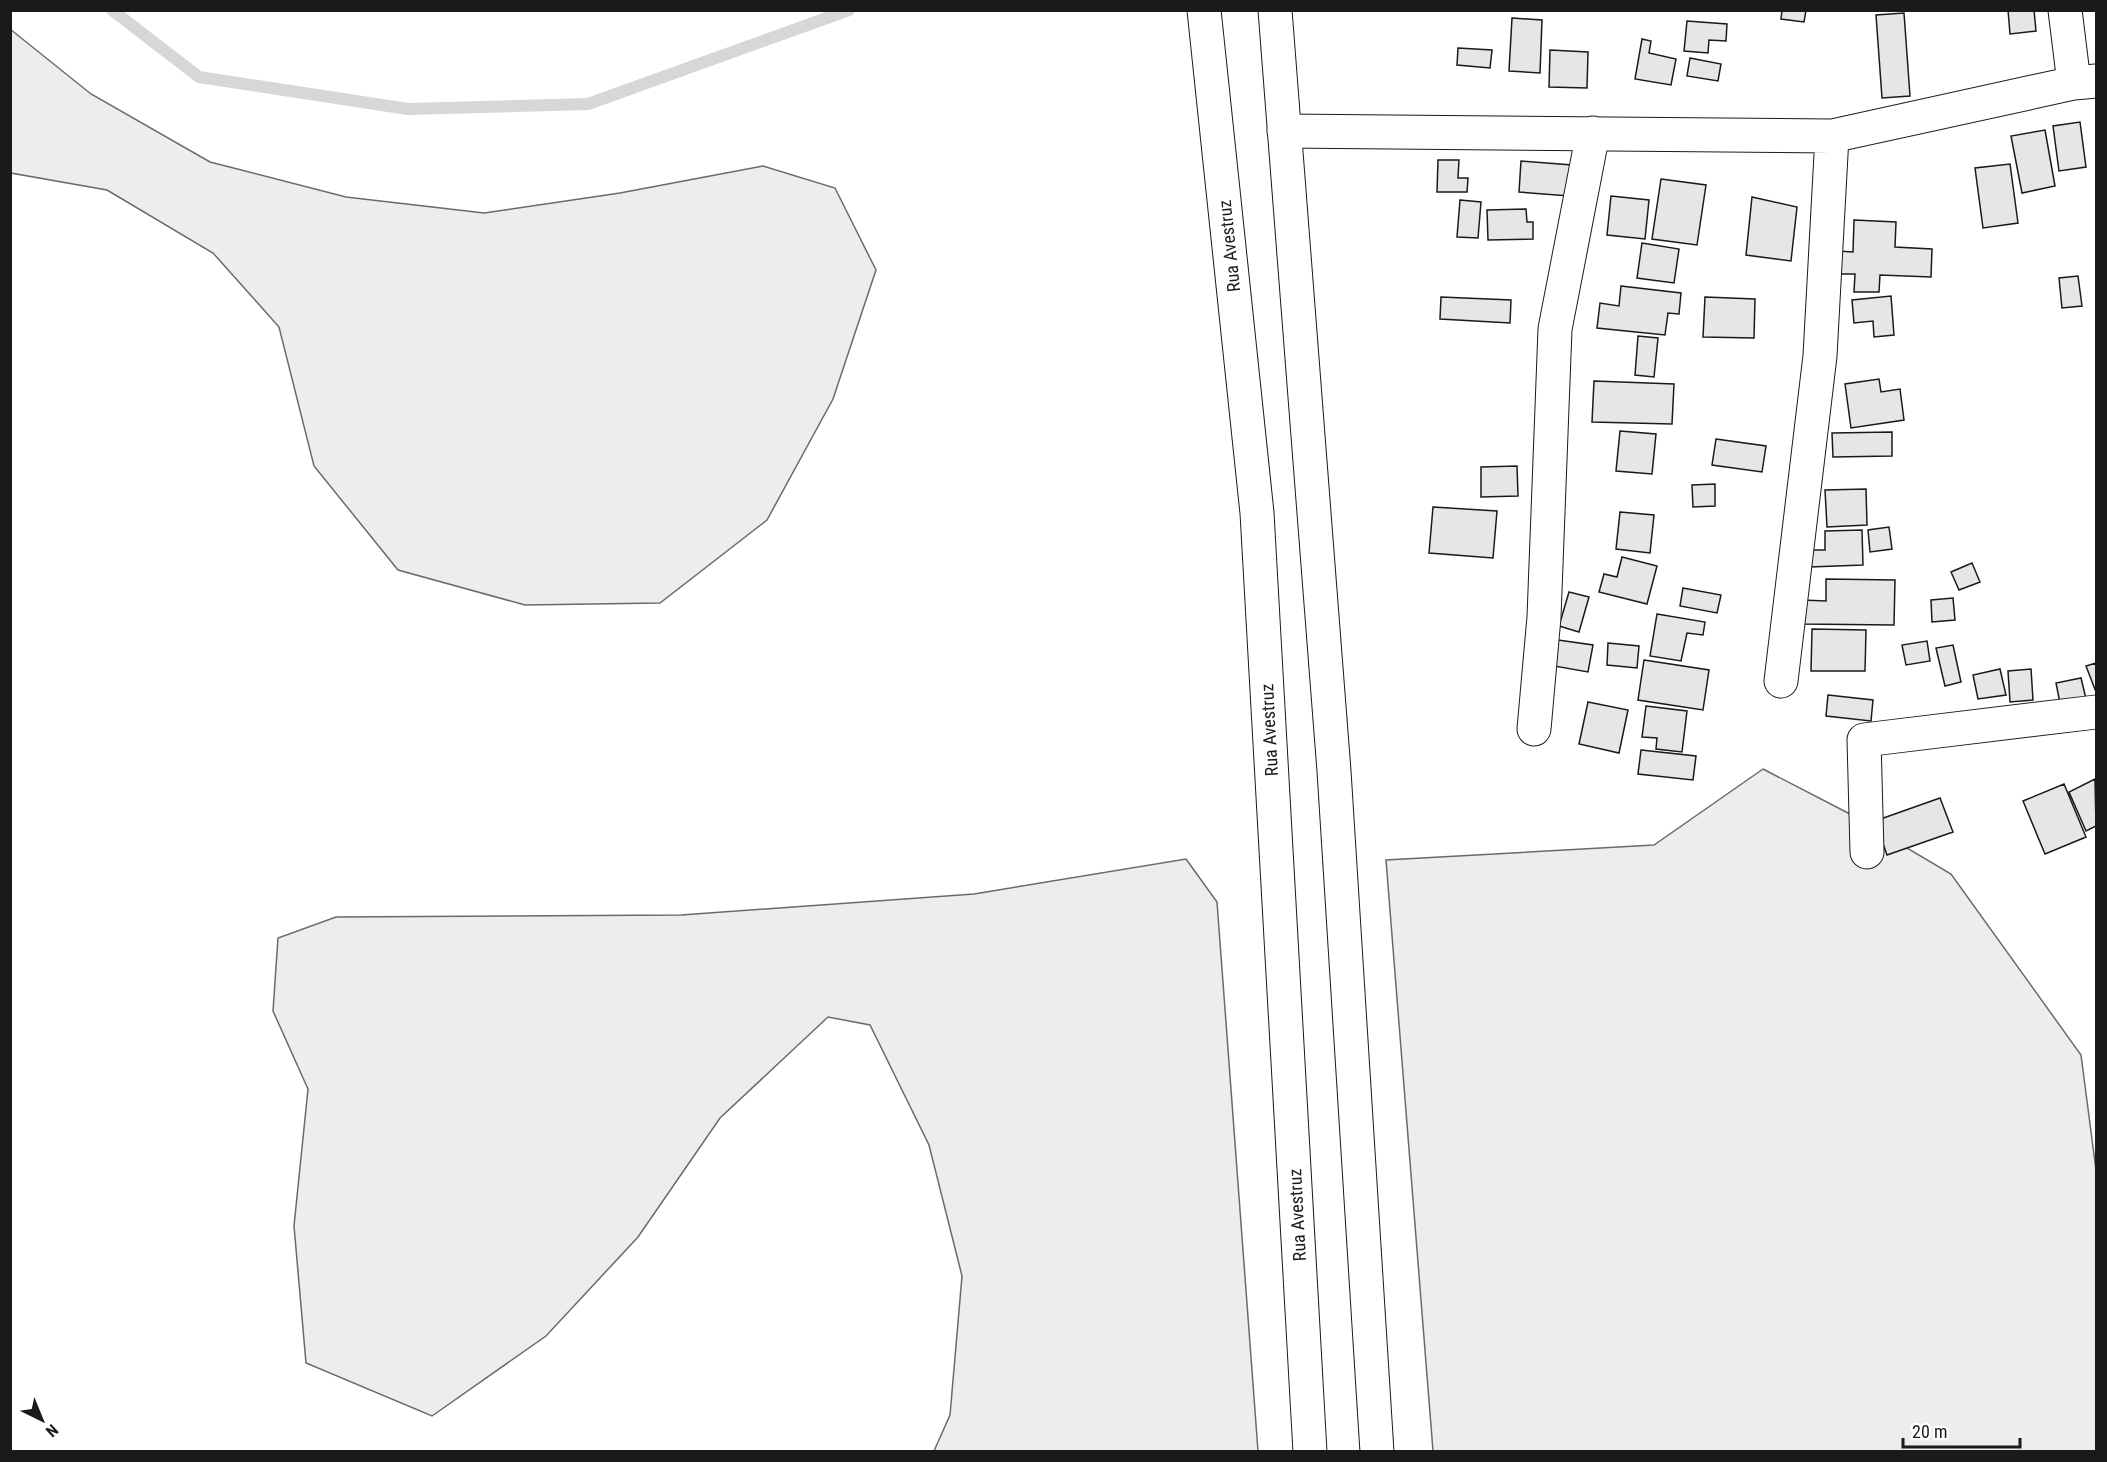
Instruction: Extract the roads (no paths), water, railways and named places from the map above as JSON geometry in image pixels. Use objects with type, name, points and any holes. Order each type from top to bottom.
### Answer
[{"type":"main road","name":"Rua Avestruz","points":[[1204,10],[1257,513],[1310,1452]]},
{"type":"main road","points":[[1275,10],[1334,771],[1377,1452]]},
{"type":"main road","points":[[1284,131],[1832,136],[2085,82],[2065,10]]},
{"type":"main road","points":[[1534,729],[1544,617],[1555,329],[1593,134]]},
{"type":"main road","points":[[1781,681],[1820,356],[1832,136]]},
{"type":"main road","points":[[1867,852],[1864,740],[2097,712]]},
{"type":"waterway","points":[[112,10],[199,77],[408,109],[588,104],[849,10]]}]
